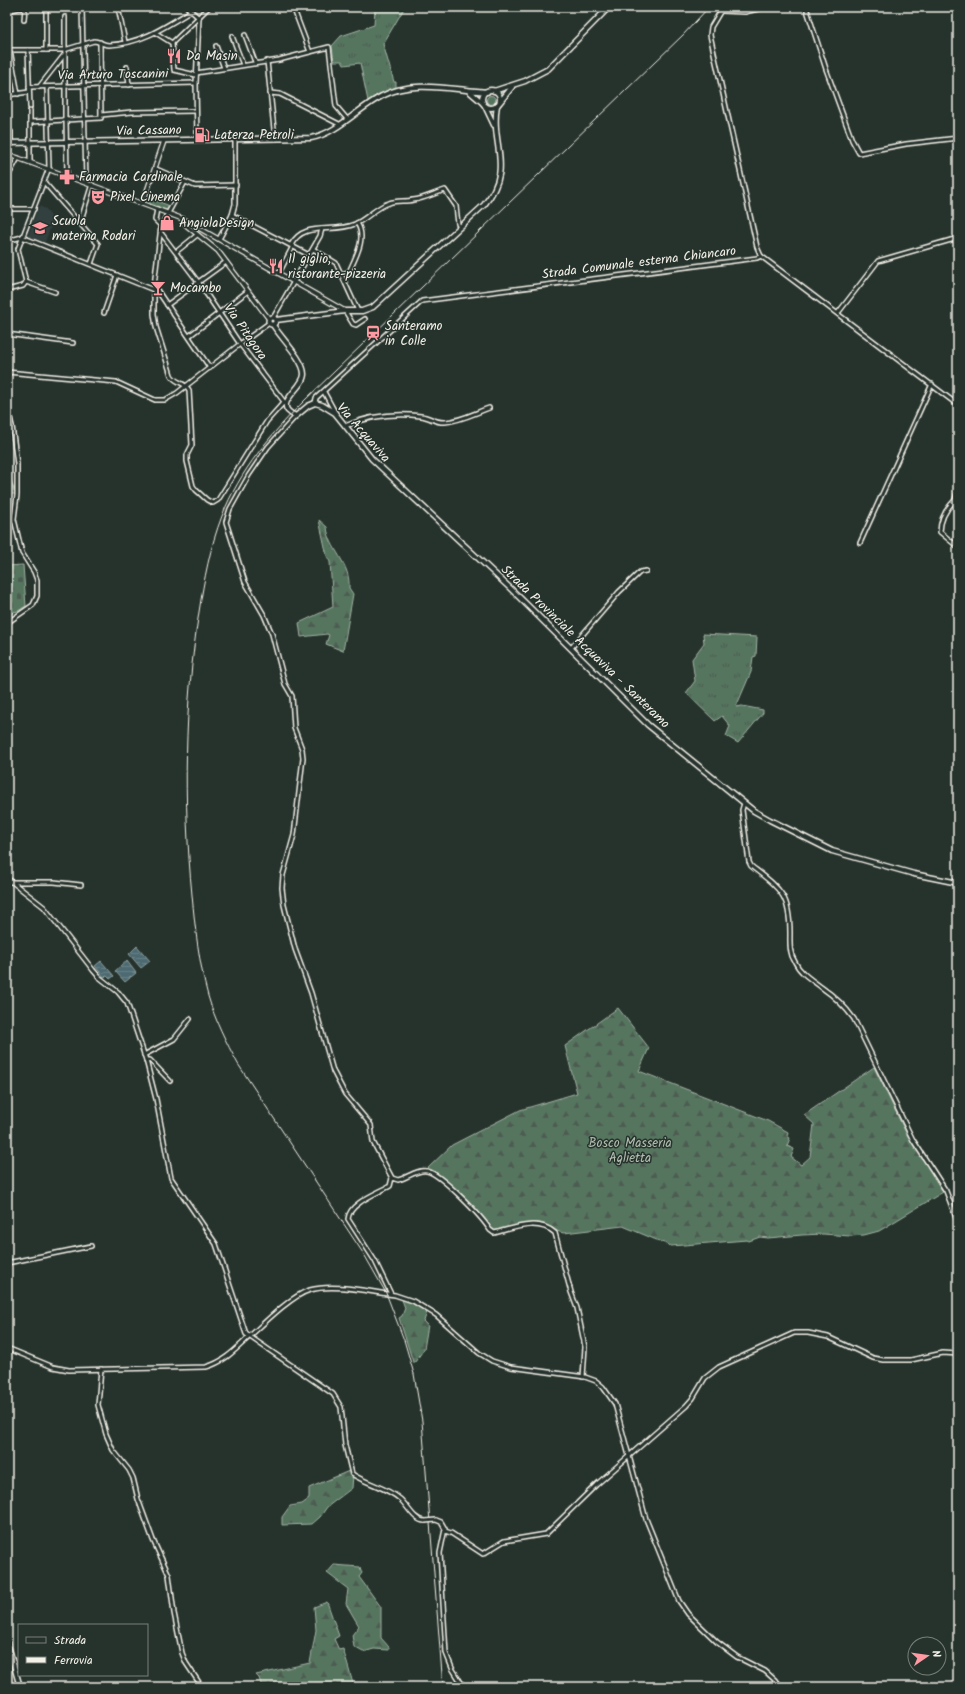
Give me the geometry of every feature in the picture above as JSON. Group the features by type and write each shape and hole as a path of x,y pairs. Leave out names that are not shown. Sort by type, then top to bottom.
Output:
{"main road":[{"path":"495,127 484,104 483,95 487,92 512,87 536,76 552,66 609,7"},
{"name":"Via Cassano","path":"9,143 235,140 315,137 328,132 375,99 398,90 416,87 487,92"},
{"path":"469,91 490,108 498,104 512,87"},
{"path":"315,403 308,406 296,416 288,410 284,402 301,383 304,373 300,362 272,321 345,311 358,311 373,307 484,205 492,194 498,180 501,166 495,127 498,95 494,91"},
{"name":"Via Acquaviva","path":"315,403 322,405 336,414 363,450 388,475"},
{"name":"Strada Provinciale Acquaviva - Santeramo","path":"388,475 505,583 648,725 744,803 770,820 832,851 914,874 958,883"},
{"path":"7,1642 20,1687"}],"street":[{"path":"7,11 24,7 24,20"},
{"path":"46,7 46,50"},
{"path":"82,7 86,182"},
{"path":"118,7 125,42"},
{"path":"187,7 199,18"},
{"path":"172,44 209,7"},
{"path":"293,7 310,52"},
{"path":"723,7 711,28 710,35 757,247 761,256 958,405"},
{"path":"721,11 745,12 766,7"},
{"path":"806,7 826,69 852,140 859,153 906,144 958,138"},
{"path":"8,50 64,50 94,41 107,45 125,42 156,33 191,11"},
{"path":"65,17 64,55 67,175"},
{"path":"197,140 196,74 199,18"},
{"path":"156,33 172,44"},
{"path":"245,35 255,62"},
{"path":"232,36 242,65"},
{"path":"7,38 8,50 18,94"},
{"path":"100,42 101,116"},
{"path":"172,44 174,70 196,74 255,62 279,60 329,47 336,106 347,119"},
{"path":"216,46 224,68"},
{"path":"28,50 30,107"},
{"path":"39,87 64,55"},
{"path":"266,61 274,139"},
{"path":"126,67 129,85"},
{"path":"7,76 15,77"},
{"name":"Via Arturo Toscanini","path":"29,87 196,83"},
{"path":"26,282 18,249 49,168 47,87"},
{"path":"7,95 29,92"},
{"path":"270,93 280,94 339,124"},
{"path":"30,111 30,162"},
{"path":"30,122 84,119 132,112 196,112"},
{"path":"9,143 11,132"},
{"path":"219,239 232,215 235,204 235,140"},
{"path":"143,203 156,169 164,141"},
{"path":"7,154 49,168 183,219 279,272 345,311 353,324 356,325 365,319"},
{"path":"7,178 18,158"},
{"path":"156,169 195,186 236,185"},
{"path":"44,182 98,244 91,264"},
{"path":"185,182 161,226 154,288 154,314 156,327 169,371 173,379 187,386 189,394 192,440 187,460 193,486 207,500 213,503 218,500 267,421 284,402"},
{"path":"80,223 92,184"},
{"path":"279,272 295,237 311,230 356,224 389,203 413,200 446,190 456,206 458,224 460,227"},
{"path":"7,209 34,209"},
{"path":"157,209 155,218 161,226"},
{"path":"232,215 310,255"},
{"path":"183,219 187,226 218,251 272,321"},
{"path":"341,274 349,272 360,244 362,230 356,224"},
{"path":"7,372 116,382 160,401 170,398 272,321 310,255 322,229"},
{"name":"Via Pitagora","path":"161,233 198,282 240,344 284,402"},
{"path":"176,252 197,235"},
{"path":"7,241 22,237 117,275 154,288 210,368"},
{"path":"838,313 878,261 958,238"},
{"path":"313,249 336,263 358,311"},
{"name":"Strada Comunale esterna Chiancaro","path":"315,403 316,398 422,301 750,259 761,256"},
{"path":"167,305 226,262"},
{"path":"104,313 117,275"},
{"path":"7,290 23,286 26,282"},
{"path":"26,282 55,292"},
{"path":"189,336 248,291"},
{"path":"7,334 73,343"},
{"path":"860,543 932,384"},
{"path":"324,392 336,414"},
{"path":"7,405 16,447 16,529 22,553 34,572 37,587 36,602 7,623"},
{"path":"345,426 365,419 386,415 420,416 435,421 450,421 489,408"},
{"path":"296,416 268,447 249,475 230,509 226,522 228,533 245,582 264,615 272,634 286,684 292,696 296,734 302,748 303,758 294,835 282,875 282,888 295,949 337,1080 348,1099 371,1125 373,1142 392,1178 392,1184 390,1186 366,1198 349,1214 348,1219 375,1261 391,1294"},
{"path":"958,489 955,500 946,510 942,519 940,532 958,547"},
{"path":"955,500 958,504"},
{"path":"571,648 619,592 640,572 646,571"},
{"path":"744,803 742,810 749,862 751,866 778,888 788,905 790,912 790,950 795,964 807,976 842,1004 854,1019 913,1140 946,1191 958,1223"},
{"path":"7,878 10,882 44,907 96,974 123,996 127,1003 146,1060 160,1115 171,1178 216,1244 222,1257 244,1330 249,1337 290,1363 333,1394 341,1407 345,1445 352,1474 389,1491 402,1500 420,1520 436,1520 441,1522 445,1531 440,1553 446,1650 450,1664 464,1687"},
{"path":"10,882 54,882 81,885"},
{"path":"144,1055 174,1039 190,1019"},
{"path":"146,1060 150,1060 170,1081"},
{"path":"392,1178 398,1180 424,1171 433,1174 467,1203 494,1233 538,1225 547,1227 555,1233 577,1308 585,1347 583,1377"},
{"path":"7,1263 91,1246"},
{"path":"7,1348 56,1368 75,1370 206,1367 214,1365 229,1356 293,1298 309,1290 330,1288 391,1294 405,1298 431,1312 479,1353 492,1361 511,1367 583,1377 596,1381 603,1386 611,1398 617,1413 646,1519 675,1593 683,1607 688,1614 717,1642 737,1657 765,1671 780,1687"},
{"path":"445,1531 451,1533 483,1554 504,1541 546,1534 584,1496 686,1406 693,1398 705,1378 713,1371 733,1359 791,1333 808,1333 828,1337 873,1358 883,1360 911,1360 943,1353 958,1354"},
{"path":"101,1369 98,1406 106,1434 113,1450 130,1470 134,1478 138,1499 153,1540 169,1575 174,1613 182,1653 186,1664 202,1687"}],"shaded area":[{"name":"Scuola materna Rodari","path":"39,206 46,209 53,220 45,242 28,236"}],"green space":[{"path":"375,7 405,7 383,44 394,82 396,82 396,87 368,101 360,63 344,65 342,61 334,61 332,46 341,36 374,25"},
{"path":"489,96 493,96 495,100 493,104 489,104 487,102 487,98"},
{"path":"149,198 170,206 169,211 148,203"},
{"path":"7,466 15,494 7,494"},
{"path":"319,520 327,527 332,542 347,571 349,588 353,594 343,651 326,644 329,635 327,634 301,637 299,623 333,607 330,562 327,556"},
{"path":"23,565 26,606 13,612 7,620 7,566"},
{"path":"703,634 757,637 756,656 753,657 751,672 736,707 742,706 763,710 763,713 738,743 726,736 730,726 722,716 715,721 686,693 695,681 692,659 704,643"},
{"name":"Bosco Masseria Aglietta","path":"618,1008 649,1048 639,1071 768,1121 788,1132 787,1136 790,1138 787,1146 794,1149 791,1157 801,1165 810,1157 814,1124 804,1115 874,1067 907,1135 935,1176 943,1192 879,1231 864,1235 850,1236 823,1234 768,1238 760,1237 749,1241 671,1246 623,1226 564,1233 542,1223 532,1223 493,1231 457,1191 427,1169 452,1145 520,1110 577,1093 565,1046"},
{"path":"401,1297 427,1312 424,1321 428,1325 424,1349 415,1362 413,1362 399,1318 402,1316 405,1308"},
{"path":"349,1471 353,1475 352,1488 327,1507 320,1517 312,1524 282,1525 282,1517 290,1506 302,1504 309,1499 309,1488"},
{"path":"334,1565 360,1567 362,1573 359,1577 381,1607 381,1638 389,1647 389,1650 374,1649 363,1652 354,1647 352,1635 359,1626 346,1604 348,1589 327,1573"},
{"path":"327,1602 339,1636 334,1639 339,1650 343,1649 354,1687 320,1687 317,1684 310,1683 308,1687 262,1687 259,1678 256,1675 310,1663 316,1630 314,1607"}],"water":[{"path":"137,946 150,961 141,968 129,954"},
{"path":"101,961 114,976 110,979 107,976 104,977 95,966"},
{"path":"127,961 136,973 131,977 130,976 130,978 125,982 115,971"}],"railway":[{"path":"443,1687 422,1421 414,1374 404,1340 386,1293 365,1256 238,1064 217,1022 208,996 202,971 193,907 189,860 186,789 186,753 190,682 199,612 208,564 222,516 229,499 247,468 269,439 306,399 683,35 709,7"}],"place":[{"name":"Da Masin","path":"174,56"},
{"name":"Laterza Petroli","path":"202,135"},
{"name":"Farmacia Cardinale","path":"67,177"},
{"name":"Pixel Cinema","path":"98,197"},
{"name":"AngiolaDesign","path":"167,223"},
{"name":"Scuola materna Rodari","path":"40,228"},
{"name":"Il giglio, ristorante-pizzeria","path":"276,266"},
{"name":"Mocambo","path":"158,288"},
{"name":"Santeramo in Colle","path":"373,333"}]}
